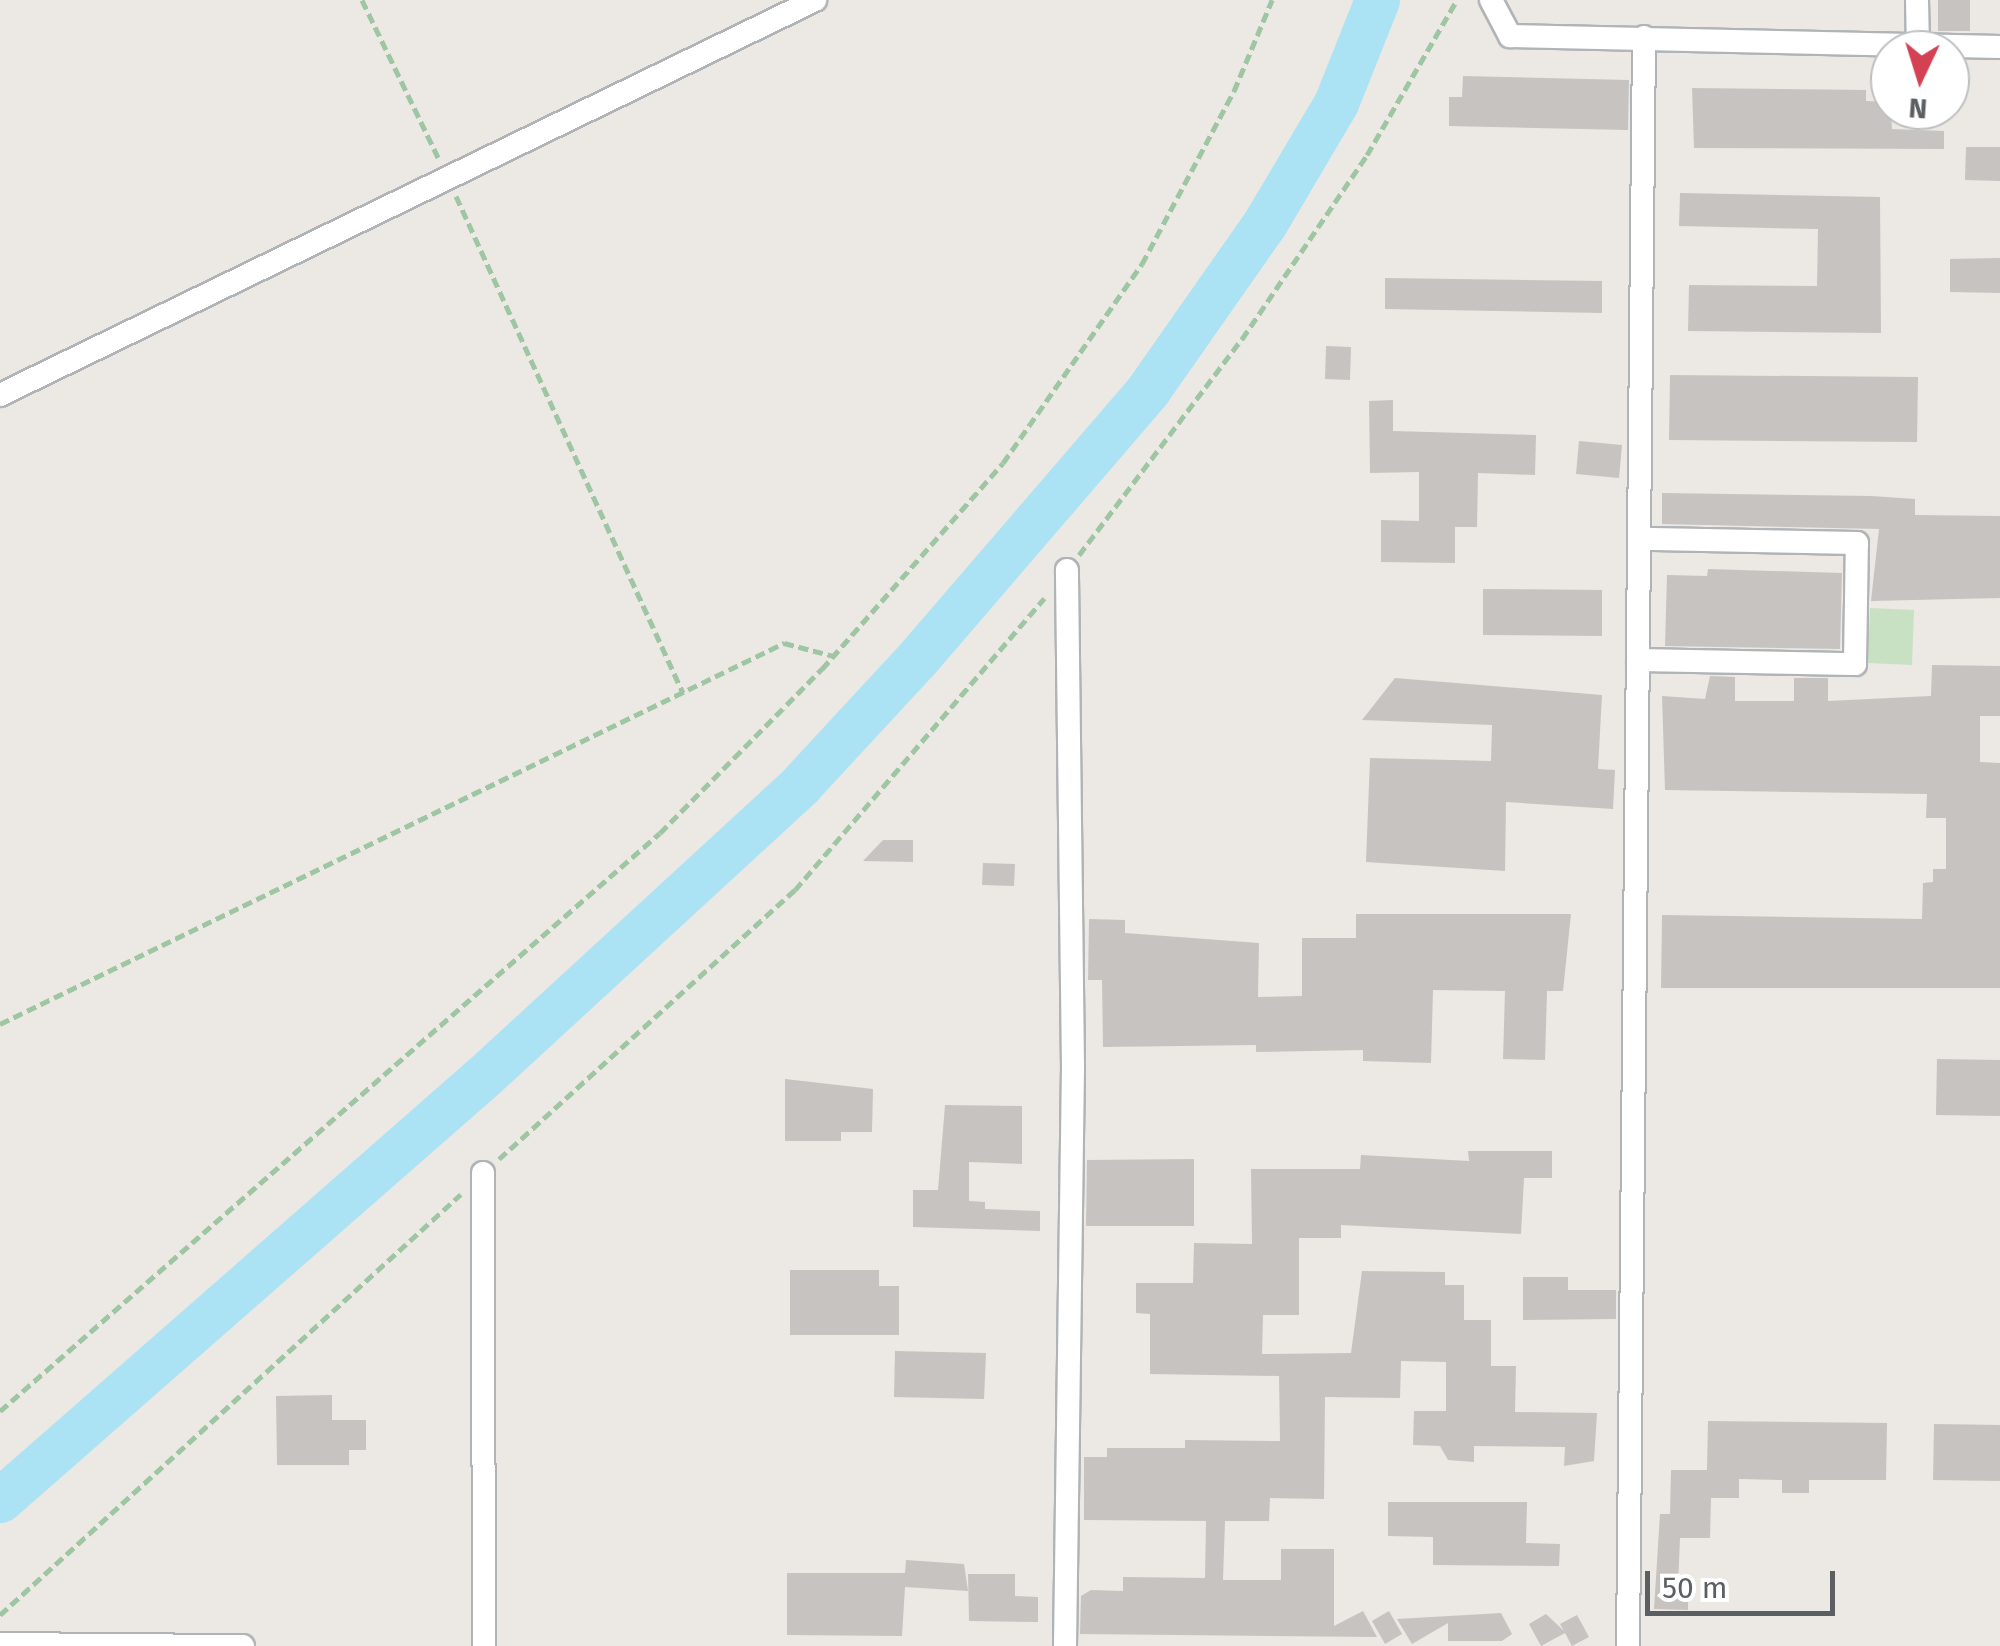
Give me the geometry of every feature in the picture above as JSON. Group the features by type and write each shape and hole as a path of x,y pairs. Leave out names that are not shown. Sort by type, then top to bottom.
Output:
{"street":[{"path":"0,396 814,0"},
{"path":"1490,0 1510,36 1870,45"},
{"path":"1917,0 1918,30"},
{"path":"1628,1646 1644,38"},
{"path":"1970,47 2000,47"},
{"path":"1638,660 1855,664 1857,543 1639,538"},
{"path":"1065,1646 1073,1067 1067,570"},
{"path":"483,1173 484,1646"},
{"path":"0,1644 243,1646"}],"path":[{"path":"362,0 449,180 683,694"},
{"path":"0,1412 660,833 834,656 1003,463 1142,264 1234,91 1272,0"},
{"path":"0,1615 795,890 1067,570 1242,339 1367,155 1457,0"},
{"path":"0,1024 784,643 834,656"}],"green space":[{"path":"1870,608 1914,610 1912,665 1868,663"}],"building":[{"path":"1938,0 1970,0 1970,30 1938,30"},
{"path":"1463,76 1629,80 1628,130 1449,126 1449,97 1462,97"},
{"path":"1692,88 1866,90 1870,130 1944,131 1944,149 1694,148"},
{"path":"1966,147 2000,147 2000,181 1965,180"},
{"path":"1680,193 1880,197 1881,333 1688,331 1689,285 1817,286 1818,229 1679,226"},
{"path":"2000,258 2000,293 1950,292 1950,259"},
{"path":"1385,278 1602,281 1602,313 1385,309"},
{"path":"1326,346 1351,347 1350,380 1325,379"},
{"path":"1670,375 1918,377 1917,442 1669,440"},
{"path":"1393,400 1393,431 1536,435 1535,475 1478,473 1477,527 1455,527 1455,563 1381,562 1381,520 1419,521 1419,472 1370,473 1369,401"},
{"path":"1579,441 1622,445 1619,478 1576,474"},
{"path":"1662,493 1871,496 1915,499 1915,515 2000,516 2000,598 1871,601 1879,529 1662,524"},
{"path":"1708,569 1842,573 1840,649 1665,646 1667,575 1707,576"},
{"path":"1483,589 1602,590 1602,636 1483,635"},
{"path":"1932,665 2000,666 2000,716 1980,716 1980,762 2000,763 2000,988 1661,988 1662,915 1922,919 1923,883 1933,882 1933,869 1946,869 1946,818 1926,818 1927,794 1665,790 1662,696 1705,699 1710,676 1735,677 1735,701 1794,701 1794,678 1828,678 1828,701 1931,696"},
{"path":"1395,678 1602,695 1598,769 1615,770 1613,809 1506,802 1505,871 1366,862 1370,758 1491,761 1492,725 1362,720"},
{"path":"883,840 913,840 913,862 863,861"},
{"path":"983,863 1015,864 1014,886 982,885"},
{"path":"1356,914 1571,914 1563,991 1547,991 1545,1060 1503,1059 1505,991 1433,990 1431,1063 1363,1061 1363,1050 1256,1052 1256,1045 1103,1047 1102,980 1088,980 1089,919 1125,920 1125,933 1259,943 1258,997 1302,996 1302,938 1356,938"},
{"path":"1937,1059 2000,1060 2000,1116 1936,1115"},
{"path":"785,1079 873,1089 872,1132 841,1132 841,1141 785,1141"},
{"path":"945,1105 1022,1106 1022,1164 969,1162 969,1201 985,1202 985,1209 1040,1211 1040,1231 913,1227 913,1190 938,1190"},
{"path":"1468,1151 1552,1151 1552,1178 1524,1178 1521,1234 1341,1225 1341,1238 1299,1238 1299,1315 1263,1315 1262,1354 1351,1353 1362,1271 1445,1272 1445,1285 1464,1285 1464,1320 1491,1320 1491,1366 1516,1366 1515,1412 1597,1413 1594,1461 1564,1466 1565,1447 1474,1446 1474,1462 1448,1460 1440,1446 1413,1445 1414,1411 1446,1411 1446,1362 1401,1361 1400,1398 1325,1397 1324,1499 1270,1498 1269,1521 1225,1521 1223,1580 1281,1580 1281,1549 1334,1549 1334,1626 1363,1611 1377,1637 1080,1634 1081,1596 1091,1590 1123,1591 1123,1577 1205,1578 1206,1521 1084,1520 1084,1457 1107,1457 1107,1448 1185,1448 1185,1440 1280,1441 1279,1376 1150,1374 1150,1314 1136,1313 1136,1283 1193,1283 1194,1243 1252,1244 1251,1169 1360,1169 1361,1155 1469,1161"},
{"path":"1194,1159 1194,1226 1086,1226 1087,1160"},
{"path":"790,1270 879,1270 879,1286 899,1286 899,1335 790,1335"},
{"path":"1523,1277 1568,1277 1568,1290 1616,1290 1616,1319 1523,1320"},
{"path":"895,1351 986,1353 984,1399 894,1397"},
{"path":"332,1395 332,1420 366,1420 366,1450 349,1450 349,1465 277,1465 276,1396"},
{"path":"1708,1421 1887,1423 1886,1480 1809,1480 1809,1493 1782,1493 1782,1480 1739,1479 1739,1498 1711,1498 1710,1538 1680,1538 1678,1586 1688,1587 1688,1610 1654,1609 1660,1514 1670,1514 1671,1470 1707,1470"},
{"path":"1934,1424 2000,1425 2000,1481 1933,1480"},
{"path":"1388,1502 1527,1502 1526,1543 1560,1544 1559,1566 1433,1565 1433,1537 1388,1536"},
{"path":"906,1560 964,1564 968,1591 905,1587 902,1636 787,1635 787,1573 905,1573"},
{"path":"968,1574 1015,1574 1015,1596 1038,1597 1038,1622 969,1621"},
{"path":"1389,1611 1402,1634 1385,1644 1372,1621"},
{"path":"1501,1613 1512,1634 1502,1641 1448,1641 1448,1623 1412,1644 1397,1619"},
{"path":"1546,1614 1564,1631 1560,1624 1577,1615 1589,1637 1572,1646 1565,1633 1541,1646 1529,1624"}],"waterway":[{"path":"0,1500 484,1076 801,784 916,660 1148,390 1265,223 1336,103 1377,0"}]}
